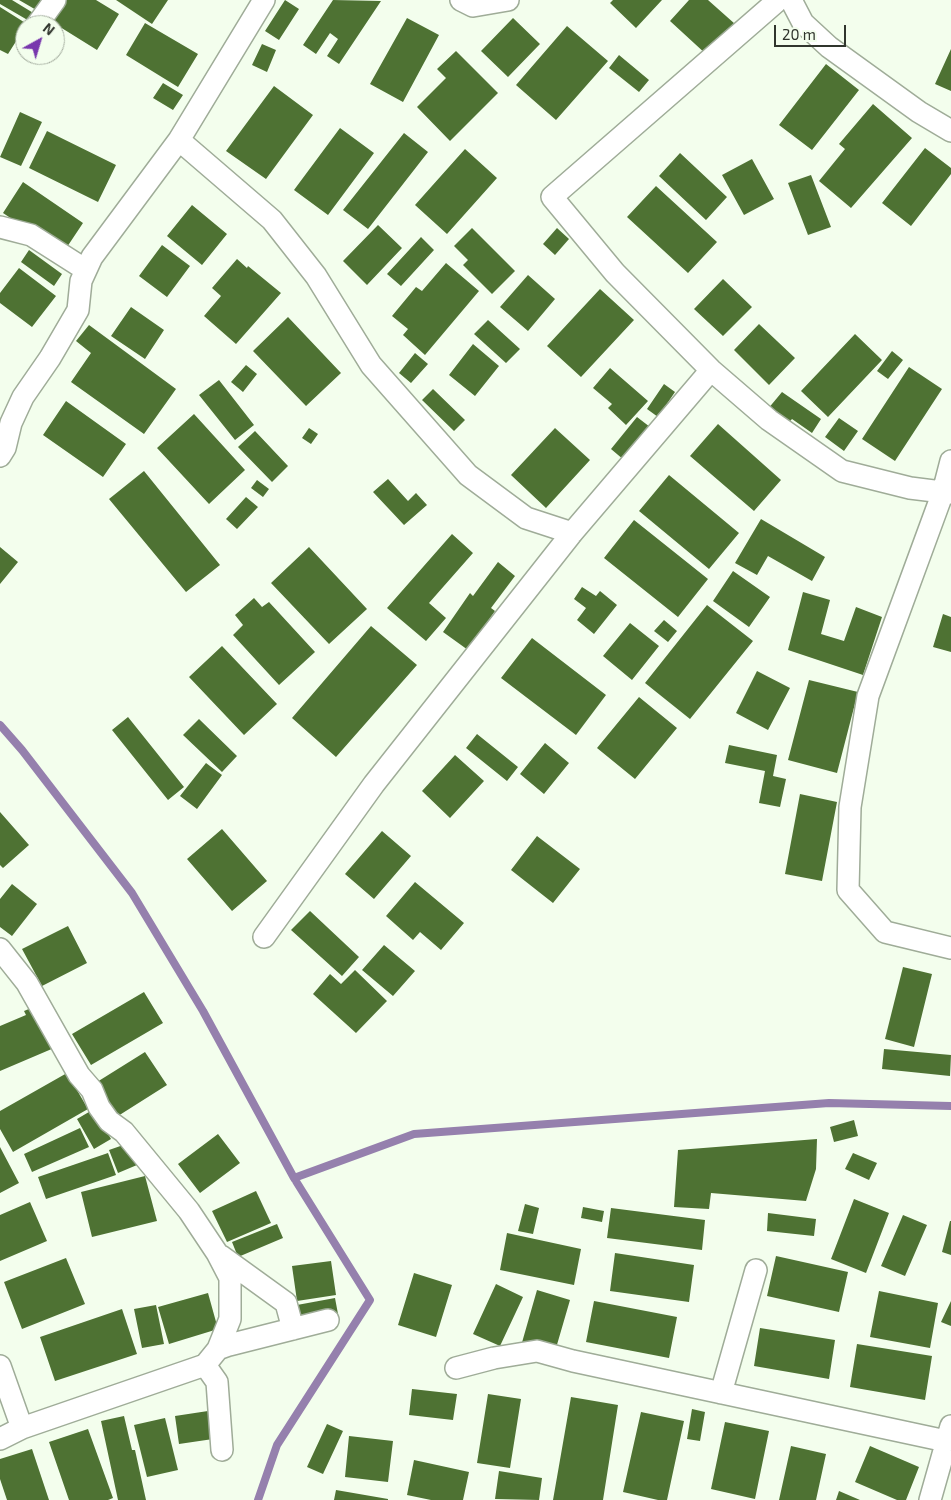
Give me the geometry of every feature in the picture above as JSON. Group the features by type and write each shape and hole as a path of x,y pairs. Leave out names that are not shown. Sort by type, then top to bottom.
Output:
{"street":[{"path":"44,15 55,0"},
{"path":"0,456 5,448 10,423 23,397 50,358 78,310 81,280 97,250 179,140 264,0"},
{"path":"461,0 473,6 508,0"},
{"path":"947,492 910,488 842,471 768,420 711,370 615,273 552,197 782,1 802,23 829,47 919,112 951,131"},
{"path":"179,140 272,220 316,276 371,365 468,475 526,518 572,533"},
{"path":"0,227 31,236 86,270"},
{"path":"264,937 374,784 572,533 711,370"},
{"path":"951,460 947,492 868,696 850,807 848,890 885,932 951,948"},
{"path":"0,950 27,983 56,1031 79,1075 92,1090 109,1121 124,1132 189,1211 217,1253 230,1278 230,1319 212,1357 222,1450"},
{"path":"217,1253 286,1303 293,1329"},
{"path":"721,1393 756,1270"},
{"path":"0,1439 22,1428 212,1357 293,1329 328,1320"},
{"path":"456,1368 494,1358 537,1351 573,1361 721,1393 948,1433 930,1500"},
{"path":"0,1366 22,1428"}],"building":[{"path":"0,0 12,0 35,14 19,15 0,4"},
{"path":"19,0 45,0 38,11"},
{"path":"66,0 96,0 119,14 97,50 65,30 65,15 56,15"},
{"path":"116,0 168,0 152,24"},
{"path":"285,0 299,9 279,40 265,31"},
{"path":"333,0 381,1 339,64 327,56 338,39 330,33 316,54 303,45"},
{"path":"613,0 662,0 636,28 610,3"},
{"path":"689,0 708,0 735,24 707,55 670,21"},
{"path":"0,7 15,16 15,43 8,54 0,50"},
{"path":"407,18 439,35 403,102 370,84"},
{"path":"513,18 540,44 508,77 481,51"},
{"path":"145,23 198,54 178,87 126,55"},
{"path":"567,26 608,61 556,120 516,85"},
{"path":"262,44 276,50 267,72 252,65"},
{"path":"951,49 951,91 935,84"},
{"path":"456,51 498,93 450,141 417,107 446,78 437,69"},
{"path":"619,55 649,80 639,92 609,68"},
{"path":"826,64 859,90 812,150 779,125"},
{"path":"163,83 183,95 173,110 153,98"},
{"path":"274,86 313,115 266,179 226,151"},
{"path":"873,104 912,138 851,208 819,181 845,149 839,144"},
{"path":"20,112 42,122 21,166 0,157"},
{"path":"340,128 374,153 328,215 294,190"},
{"path":"47,131 116,165 98,202 29,168"},
{"path":"404,133 428,152 368,229 343,210"},
{"path":"925,148 951,168 951,174 911,226 882,203"},
{"path":"465,149 497,178 447,234 415,205"},
{"path":"680,153 727,197 706,220 659,176"},
{"path":"752,159 774,199 744,215 722,175"},
{"path":"811,175 831,227 808,235 788,183"},
{"path":"23,182 83,223 63,253 3,213"},
{"path":"656,186 717,242 688,273 627,217"},
{"path":"192,205 227,234 202,265 167,236"},
{"path":"378,225 402,248 367,285 343,261"},
{"path":"472,228 515,271 492,294 463,265 468,260 454,246"},
{"path":"557,228 569,239 555,255 543,244"},
{"path":"421,237 434,250 401,286 387,274"},
{"path":"162,245 190,266 167,297 139,276"},
{"path":"29,250 62,274 54,286 21,262"},
{"path":"237,259 281,293 236,344 204,316 221,296 212,288"},
{"path":"446,263 479,291 425,355 403,335 408,329 392,316 416,287 422,291"},
{"path":"19,268 56,296 32,327 0,303 0,293"},
{"path":"528,275 555,299 528,331 500,307"},
{"path":"723,279 752,307 723,336 694,309"},
{"path":"600,289 634,320 581,377 547,346"},
{"path":"131,307 164,330 145,359 111,336"},
{"path":"288,317 341,373 306,406 253,351"},
{"path":"488,320 520,349 506,363 474,334"},
{"path":"759,324 795,358 769,385 734,350"},
{"path":"89,325 176,389 144,434 71,382 91,353 76,341"},
{"path":"855,334 882,360 828,417 801,391"},
{"path":"473,344 499,366 475,396 449,375"},
{"path":"892,351 903,360 888,379 877,371"},
{"path":"415,353 428,364 411,383 399,373"},
{"path":"246,365 257,374 243,392 231,382"},
{"path":"909,367 942,389 895,461 862,439"},
{"path":"610,368 648,401 626,425 608,408 612,404 593,388"},
{"path":"219,380 254,425 235,440 199,395"},
{"path":"664,384 675,392 658,417 647,409"},
{"path":"433,389 465,420 454,431 422,400"},
{"path":"782,392 821,419 812,433 792,419 785,427 767,410"},
{"path":"66,401 126,444 103,477 43,435"},
{"path":"194,414 245,470 209,504 157,448"},
{"path":"637,417 650,427 624,460 611,449"},
{"path":"839,418 858,431 844,451 825,437"},
{"path":"718,424 781,480 754,511 690,456"},
{"path":"309,428 318,434 311,444 302,438"},
{"path":"555,428 590,460 546,508 511,475"},
{"path":"255,431 288,466 272,482 238,447"},
{"path":"144,471 220,565 186,592 109,499"},
{"path":"669,475 739,533 709,569 639,511"},
{"path":"388,479 408,501 416,493 427,505 404,525 373,492"},
{"path":"257,480 269,489 263,497 251,488"},
{"path":"246,497 258,507 237,529 226,519"},
{"path":"761,519 825,557 812,581 768,556 757,575 735,563"},
{"path":"634,520 708,579 678,617 604,558"},
{"path":"452,534 473,553 429,603 446,618 426,641 387,608"},
{"path":"0,547 18,562 0,584"},
{"path":"309,547 367,609 329,644 271,583"},
{"path":"498,562 515,576 491,608 495,611 468,650 443,632 470,593 473,596"},
{"path":"733,571 770,597 749,627 713,601"},
{"path":"582,587 596,596 600,591 617,605 594,634 577,620 586,608 574,599"},
{"path":"803,592 830,600 821,634 844,641 856,607 882,617 863,675 788,650"},
{"path":"254,598 262,607 269,602 315,652 279,685 233,635 243,625 235,615"},
{"path":"707,605 753,641 690,719 645,683"},
{"path":"943,614 951,617 951,652 933,647"},
{"path":"664,620 677,631 668,642 654,631"},
{"path":"630,623 659,646 632,680 603,656"},
{"path":"371,626 417,665 336,757 292,718"},
{"path":"532,638 606,695 576,735 501,678"},
{"path":"222,646 277,704 244,735 189,677"},
{"path":"757,671 790,688 768,730 736,713"},
{"path":"809,680 858,692 837,773 788,760"},
{"path":"639,697 677,728 635,779 597,748"},
{"path":"128,717 184,787 168,800 112,730"},
{"path":"199,719 237,756 222,772 183,735"},
{"path":"477,734 518,767 507,781 466,748"},
{"path":"545,743 569,763 544,794 520,774"},
{"path":"729,745 777,755 773,776 786,779 780,807 759,803 765,771 725,763"},
{"path":"455,755 484,781 450,818 422,791"},
{"path":"206,763 222,775 197,809 180,796"},
{"path":"800,794 837,802 822,881 785,874"},
{"path":"0,812 29,845 3,868 0,865"},
{"path":"222,829 267,881 232,911 187,859"},
{"path":"382,831 411,856 374,899 345,874"},
{"path":"537,836 580,869 553,903 511,870"},
{"path":"415,882 464,923 441,950 420,932 413,940 386,916"},
{"path":"12,884 37,904 12,936 0,927 0,899"},
{"path":"310,911 359,957 342,976 291,930"},
{"path":"68,926 87,963 42,986 22,949"},
{"path":"384,945 415,971 393,996 362,970"},
{"path":"903,967 932,974 914,1047 885,1039"},
{"path":"355,970 387,1001 356,1033 313,994 330,974 341,984"},
{"path":"144,992 163,1023 91,1065 72,1034"},
{"path":"36,1006 54,1048 0,1071 0,1026 26,1015 24,1011"},
{"path":"884,1049 951,1055 950,1076 882,1069"},
{"path":"145,1052 167,1085 118,1116 97,1082"},
{"path":"67,1073 88,1109 13,1152 0,1129 0,1111"},
{"path":"94,1109 111,1139 94,1149 77,1119"},
{"path":"854,1120 858,1136 834,1142 830,1127"},
{"path":"80,1128 89,1147 32,1172 24,1154"},
{"path":"218,1134 240,1163 200,1193 178,1164"},
{"path":"817,1139 816,1169 806,1201 711,1193 709,1209 674,1207 678,1150"},
{"path":"129,1143 137,1165 118,1173 109,1150"},
{"path":"0,1147 19,1183 0,1193"},
{"path":"108,1153 116,1175 46,1199 38,1177"},
{"path":"853,1153 877,1163 869,1180 845,1169"},
{"path":"145,1176 157,1221 92,1237 81,1192"},
{"path":"256,1191 271,1223 227,1242 212,1211"},
{"path":"854,1199 889,1213 866,1273 831,1259"},
{"path":"30,1202 47,1241 0,1261 0,1215"},
{"path":"525,1204 539,1208 533,1234 518,1231"},
{"path":"583,1207 604,1211 602,1222 581,1218"},
{"path":"611,1208 705,1220 702,1250 607,1238"},
{"path":"768,1213 816,1219 814,1236 767,1231"},
{"path":"903,1215 927,1225 905,1276 881,1266"},
{"path":"951,1221 951,1255 942,1252"},
{"path":"277,1224 283,1238 238,1257 232,1242"},
{"path":"507,1233 581,1249 574,1285 500,1270"},
{"path":"615,1253 694,1265 689,1302 610,1291"},
{"path":"776,1256 848,1272 839,1312 767,1296"},
{"path":"66,1258 85,1304 22,1329 4,1282"},
{"path":"331,1261 336,1295 297,1301 292,1266"},
{"path":"414,1273 452,1285 436,1337 398,1325"},
{"path":"496,1284 523,1297 500,1346 473,1334"},
{"path":"537,1290 570,1300 554,1355 521,1346"},
{"path":"879,1291 938,1303 930,1348 870,1337"},
{"path":"208,1293 218,1329 169,1344 158,1307"},
{"path":"335,1298 338,1314 301,1322 297,1305"},
{"path":"594,1301 677,1317 669,1358 586,1342"},
{"path":"951,1301 951,1326 941,1322"},
{"path":"156,1305 164,1344 142,1348 134,1309"},
{"path":"122,1309 137,1354 55,1381 40,1337"},
{"path":"760,1328 835,1340 829,1379 754,1366"},
{"path":"857,1344 932,1356 925,1400 850,1387"},
{"path":"412,1389 457,1394 453,1420 409,1415"},
{"path":"488,1394 521,1399 510,1468 477,1463"},
{"path":"571,1397 618,1405 603,1500 553,1500"},
{"path":"692,1409 705,1412 700,1441 687,1439"},
{"path":"208,1411 213,1439 179,1444 175,1416"},
{"path":"641,1412 684,1421 667,1500 658,1500 623,1492"},
{"path":"124,1416 132,1450 135,1450 146,1500 118,1500 101,1421"},
{"path":"165,1418 178,1470 147,1477 134,1425"},
{"path":"725,1422 769,1431 755,1499 711,1489"},
{"path":"327,1424 343,1431 323,1474 307,1467"},
{"path":"88,1429 113,1498 108,1500 69,1500 49,1442"},
{"path":"349,1436 393,1441 388,1482 345,1477"},
{"path":"791,1446 826,1454 816,1500 779,1500"},
{"path":"870,1446 919,1467 906,1500 897,1500 855,1482"},
{"path":"32,1449 49,1500 7,1500 0,1479 0,1459"},
{"path":"414,1460 469,1472 463,1500 431,1500 407,1495"},
{"path":"499,1471 542,1478 539,1500 495,1499"},
{"path":"336,1490 388,1499 388,1500 334,1500"},
{"path":"839,1491 860,1500 836,1500"}],"waterway":[{"path":"0,725 22,750 132,893 203,1011 294,1178 370,1300 277,1445 258,1500"},
{"path":"294,1178 414,1134 829,1103 951,1106"}]}
